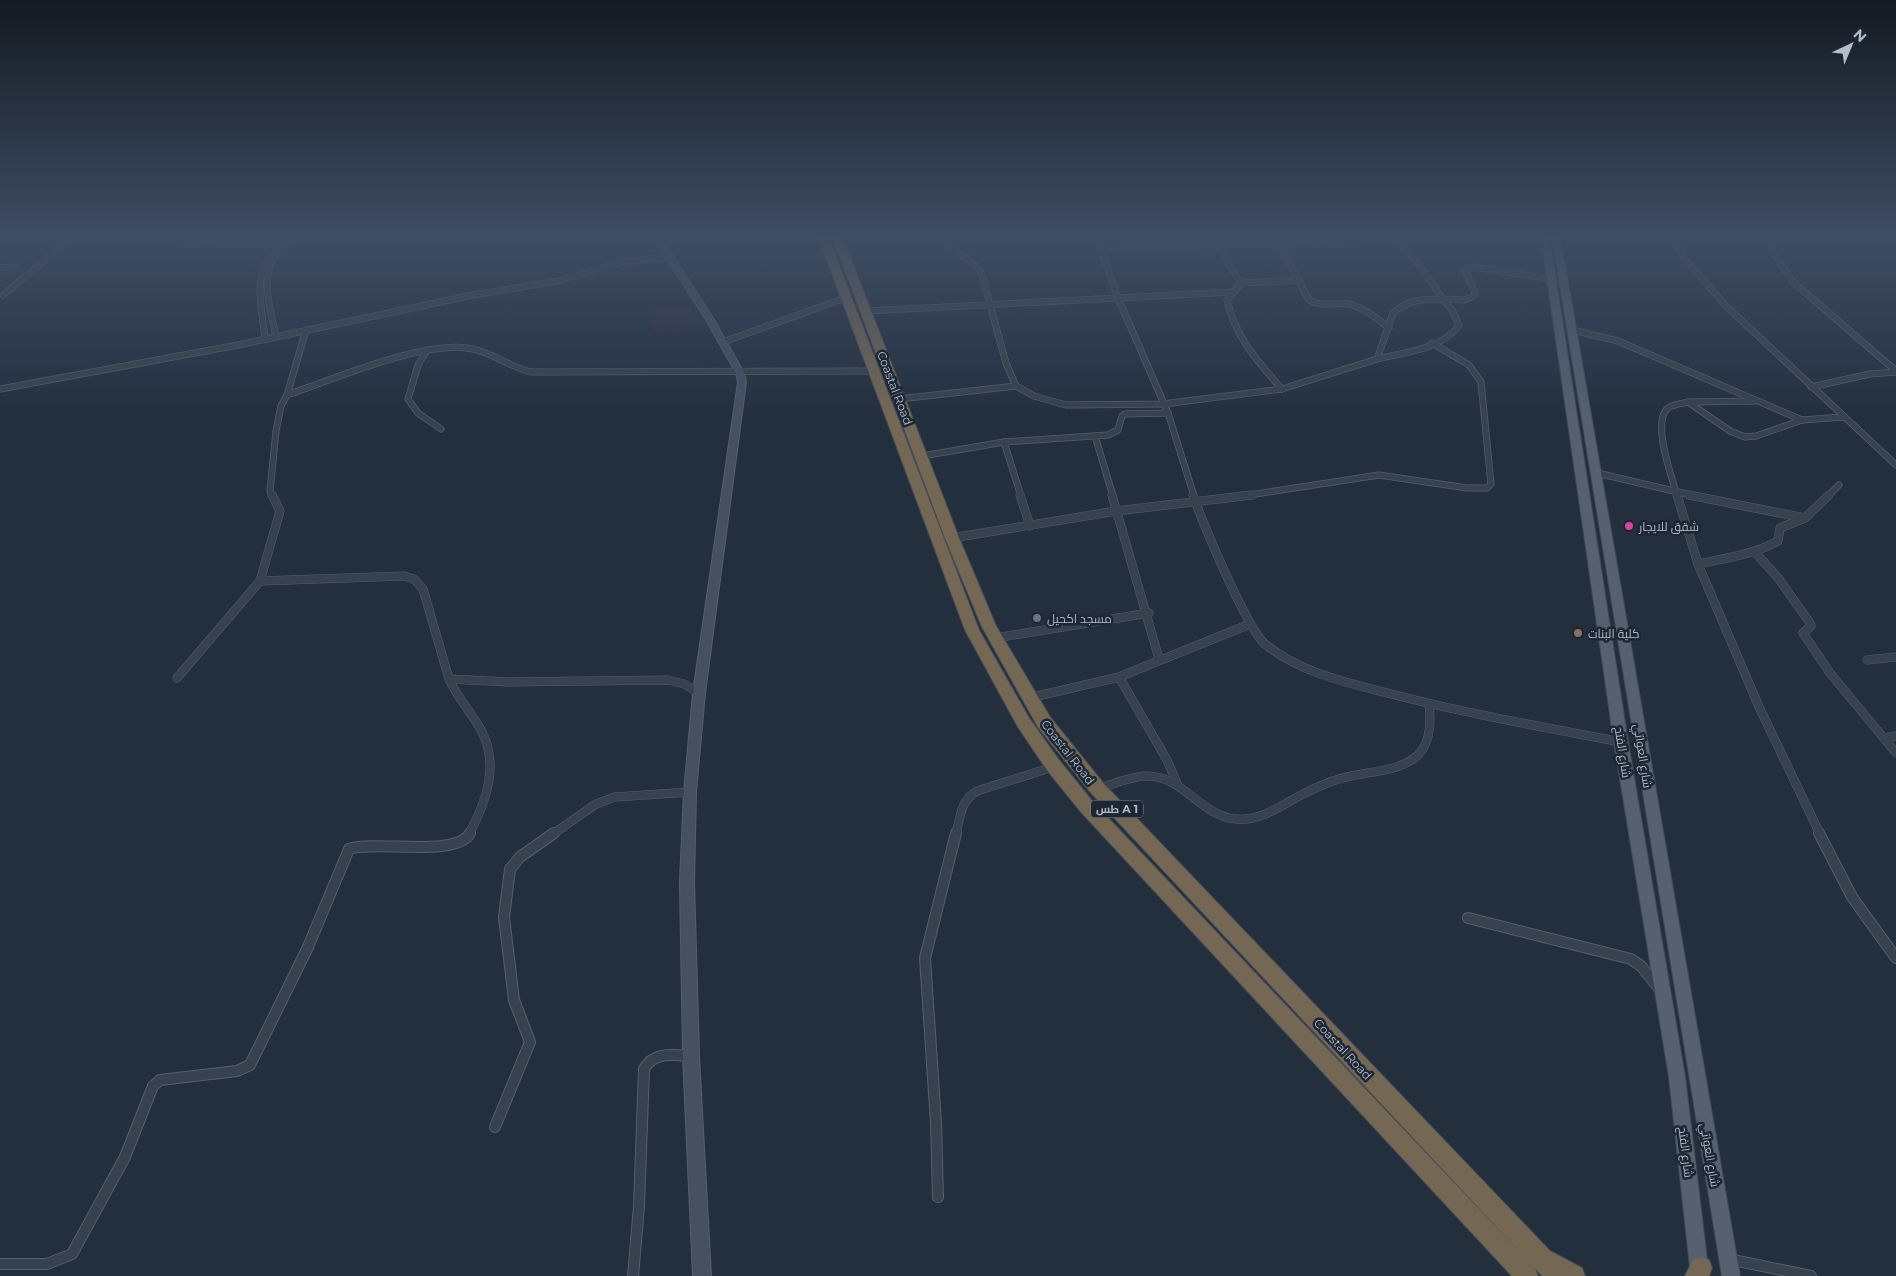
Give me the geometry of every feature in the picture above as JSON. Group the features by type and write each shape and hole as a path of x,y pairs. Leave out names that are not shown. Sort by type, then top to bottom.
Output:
{"highway":[{"name":"Coastal Road","path":"860,296 952,538 995,638 1029,698 1072,758 1098,790 1558,1276"},
{"name":"Coastal Road","path":"845,298 972,630 999,685 1023,724 1053,767 1087,806 1527,1276"},
{"path":"1537,1254 1574,1276"}],"main road":[{"name":"شارع الفتح","path":"1560,296 1621,742 1642,857 1677,1077 1699,1273"},
{"name":"شارع العواتي","path":"1562,296 1572,330 1597,473 1660,860 1731,1276"},
{"path":"1596,570 1613,574"},
{"path":"1642,857 1660,860"}],"street":[{"path":"261,296 265,339"},
{"path":"270,296 276,337"},
{"path":"0,389 276,337 418,306 477,296"},
{"path":"695,296 740,373 741,391 699,693 690,792 687,881 691,1056 702,1276"},
{"path":"987,296 1006,363 1016,386"},
{"path":"866,311 1165,296"},
{"path":"1231,296 1227,300 1229,314 1236,333 1282,389"},
{"path":"1306,296 1313,303 1348,304 1360,308 1389,328"},
{"path":"899,399 1016,386 1034,396 1066,405 1163,404 1282,389 1448,337 1458,329 1457,317 1441,296"},
{"path":"1378,359 1393,312 1403,303 1415,300 1464,300 1474,296"},
{"path":"1717,296 1811,387 1896,465"},
{"path":"1809,296 1896,371"},
{"path":"723,342 845,298"},
{"path":"1118,298 1168,413 1196,503 1250,624 1264,643 1294,664 1348,683 1430,704 1621,742"},
{"path":"177,678 260,581 280,511 270,491 276,431 281,406 287,395 306,330"},
{"path":"1572,330 1618,341 1802,420"},
{"path":"952,538 1116,512 1196,503 1380,475 1467,488 1487,488 1491,484 1481,382 1470,365 1432,343"},
{"path":"287,395 427,350 449,347 466,348 492,354 518,370 531,372 618,370 740,373 874,372"},
{"path":"427,350 418,365 408,399 418,413 442,430"},
{"path":"1811,387 1870,374 1896,371"},
{"path":"1757,401 1688,402 1671,406 1665,411 1662,422 1664,451 1678,492 1698,564 1760,709 1809,814 1852,897 1896,958"},
{"path":"1688,402 1730,431 1746,437 1756,436 1802,420 1844,417"},
{"path":"922,456 1004,442 1095,436 1113,433 1118,430 1122,416 1125,414 1168,413"},
{"path":"1095,436 1116,512 1136,565 1160,659"},
{"path":"1004,442 1030,526"},
{"path":"1597,473 1678,492 1806,518"},
{"path":"1698,564 1754,551 1778,541 1778,531 1784,525 1806,518 1838,485"},
{"path":"1754,551 1779,579 1810,623 1811,626 1802,633 1830,673 1896,753"},
{"path":"0,1264 53,1264 62,1261 72,1254 124,1157 153,1086 160,1080 237,1071 250,1065 308,947 349,849 361,845 447,845 464,841 468,837 491,779 491,766 480,728 455,696 448,679 423,589 414,579 404,576 260,581"},
{"path":"995,638 1149,613"},
{"path":"1029,698 1119,677 1250,624"},
{"path":"1867,660 1896,657"},
{"path":"1119,677 1167,760 1177,784"},
{"path":"448,679 508,682 668,680 684,684 699,693"},
{"path":"1098,790 1152,775 1167,778 1177,784 1199,806 1215,815 1252,819 1342,779 1409,762 1419,754 1426,742 1431,722 1430,704"},
{"path":"1884,738 1896,736"},
{"path":"938,1197 936,1123 925,958 963,804 968,796 978,791 1053,767"},
{"path":"495,1126 530,1042 514,1000 506,926 510,869 520,857 596,804 615,797 690,792"},
{"path":"1468,918 1631,959 1646,970 1654,986 1663,993"},
{"path":"633,1276 639,1206 644,1069 647,1061 653,1057 691,1056"},
{"path":"1728,1259 1811,1276"}],"shaded area":[{"path":"691,308 701,325 678,327 677,329 653,334 654,310"}],"place":[{"name":"شقق للايجار","path":"1629,526"},
{"name":"مسجد اكحيل","path":"1037,618"},
{"name":"كلية البنات","path":"1578,633"}]}
